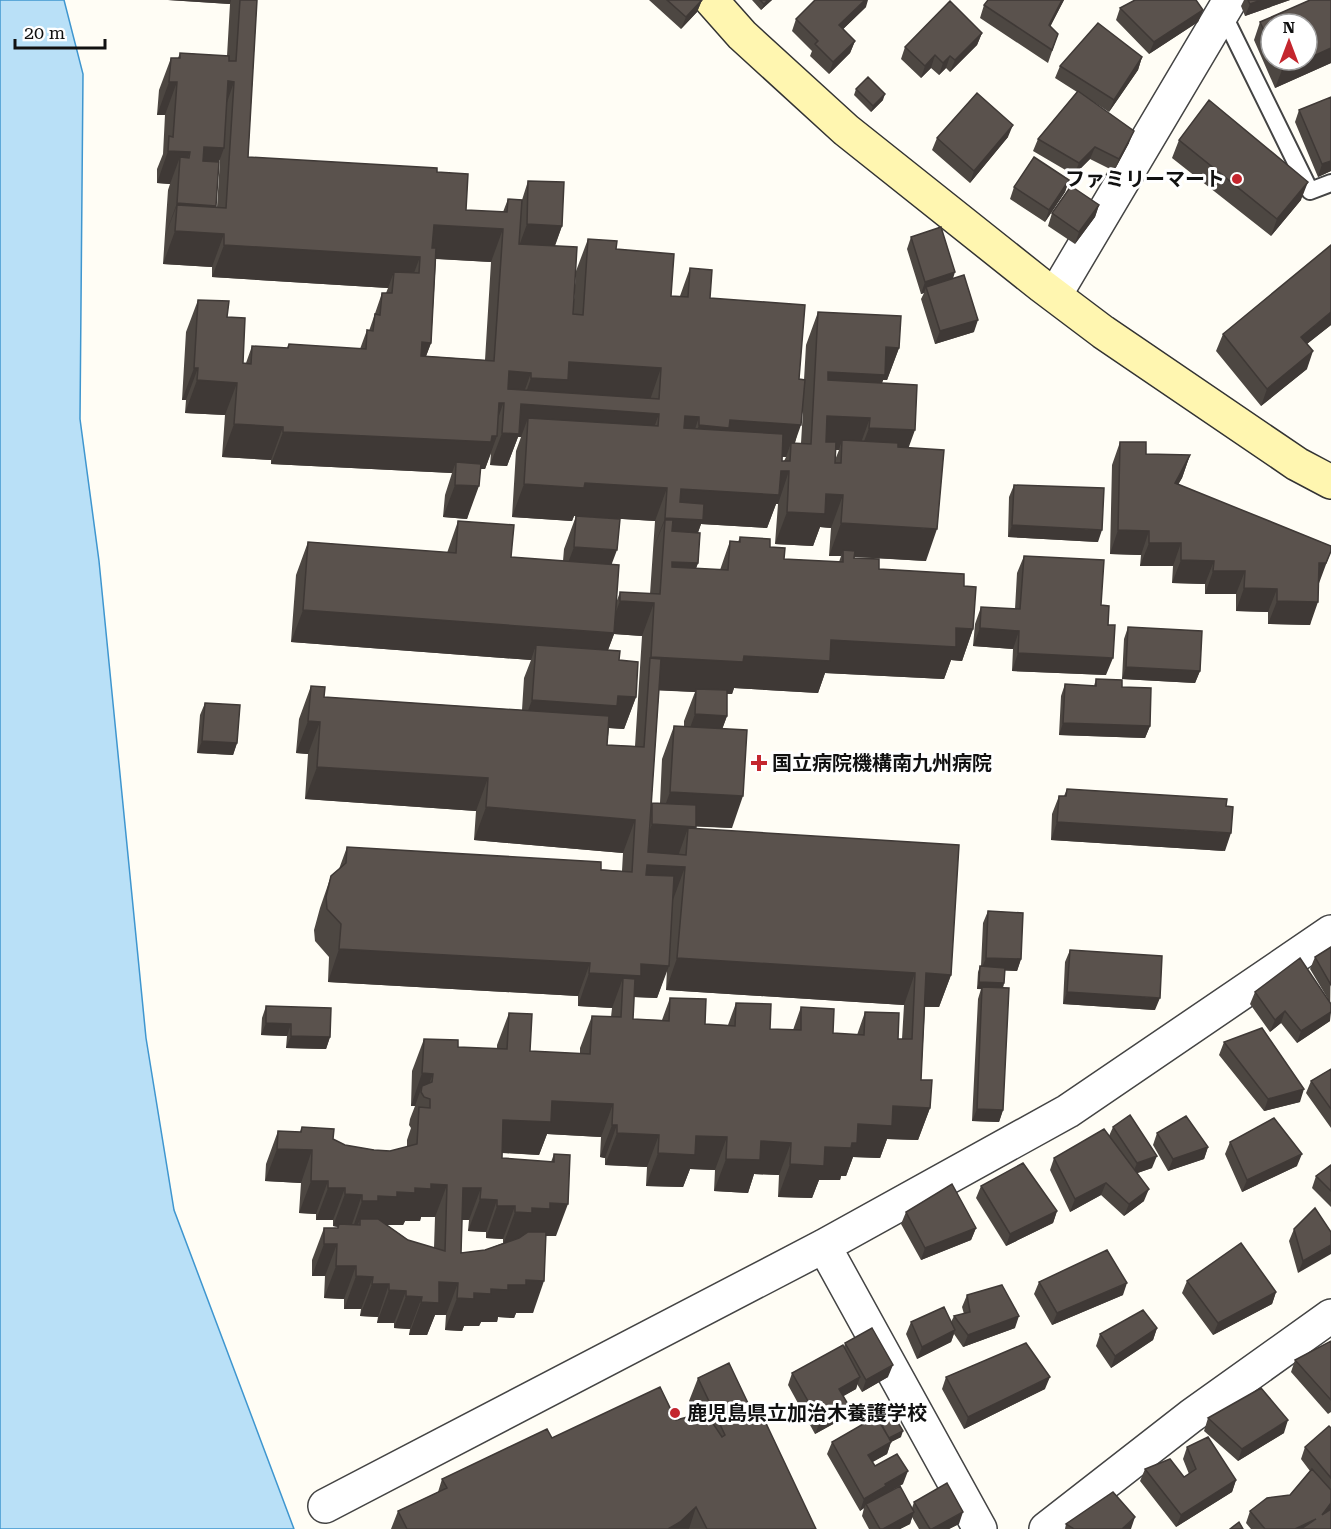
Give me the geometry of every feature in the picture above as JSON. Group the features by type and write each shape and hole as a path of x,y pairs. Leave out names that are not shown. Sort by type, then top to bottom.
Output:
{"street":[{"path":"711,0 742,35 846,130 1055,295 1103,332 1297,464 1331,482"},
{"path":"1055,295 1226,6"},
{"path":"325,1506 824,1246 1068,1111 1331,932"},
{"path":"824,1246 980,1529"},
{"path":"1046,1529 1191,1416 1331,1316"}],"lane":[{"path":"1226,6 1310,191 1331,183"}],"water":[{"path":"0,0 64,0 83,74 80,419 99,561 146,1038 174,1210 294,1529 0,1529"}],"building":[{"path":"240,0 257,0 248,157 437,168 437,172 468,174 466,210 507,212 508,199 522,200 519,244 577,247 573,314 583,315 588,239 617,241 616,249 674,254 671,296 688,297 690,268 712,270 710,298 805,305 799,379 805,380 801,425 730,420 729,428 699,425 699,417 685,416 684,428 783,434 782,461 790,461 791,443 811,444 818,312 901,316 899,348 886,347 885,375 828,372 828,380 917,385 915,430 869,428 870,418 827,416 826,442 836,442 835,463 841,463 842,440 898,443 898,447 944,450 937,529 841,523 843,495 826,494 825,514 787,512 789,471 781,471 779,495 681,489 680,502 704,504 703,520 665,518 667,488 585,483 584,488 524,484 528,418 658,426 659,414 521,404 519,434 502,433 504,403 499,403 497,436 492,436 491,442 283,432 283,427 234,424 237,383 197,380 198,368 194,368 198,300 229,301 227,317 245,318 243,363 251,364 252,346 288,348 289,344 366,349 367,330 373,331 375,314 380,315 382,293 392,293 394,272 419,273 420,257 224,245 224,234 175,231 177,205 226,208 234,82 228,81 224,148 204,147 203,161 219,162 216,206 177,203 180,157 189,158 190,152 168,151 169,136 173,137 177,82 169,82 171,58 180,58 180,53 229,56 229,61 236,61","holes":["434,225 503,229 494,361 421,356 422,342 431,343 436,248 432,248","569,362 661,368 659,399 508,389 509,371 531,373 531,378 568,380"]},
{"path":"667,0 702,0 686,17"},
{"path":"815,0 865,0 839,25 855,41 833,62 815,44 818,41 796,19"},
{"path":"988,0 1062,0 1049,25 1058,34 1052,50 984,5"},
{"path":"1135,0 1196,0 1203,10 1154,42 1120,8"},
{"path":"1248,0 1261,0 1250,4"},
{"path":"1310,0 1331,0 1331,48 1319,54 1319,12 1283,12"},
{"path":"950,1 982,33 955,60 950,56 943,63 935,55 925,66 905,47"},
{"path":"1098,23 1142,57 1114,100 1060,66"},
{"path":"868,77 885,94 873,106 856,89"},
{"path":"1078,91 1134,131 1119,159 1095,147 1079,163 1038,139"},
{"path":"977,93 1013,125 974,171 937,138"},
{"path":"1331,97 1331,161 1322,164 1299,110"},
{"path":"1209,100 1308,182 1277,219 1179,140"},
{"path":"1034,157 1069,180 1049,210 1014,187"},
{"path":"528,181 564,182 562,226 527,224"},
{"path":"1071,186 1099,205 1079,232 1052,213"},
{"path":"941,227 955,272 925,282 911,237"},
{"path":"1331,245 1331,312 1301,337 1313,351 1267,389 1223,334"},
{"path":"964,275 978,320 940,331 926,287"},
{"path":"1120,442 1146,442 1146,454 1190,455 1175,483 1331,546 1326,563 1319,563 1318,602 1277,601 1277,589 1244,588 1245,571 1213,571 1214,561 1181,560 1181,543 1149,543 1149,531 1118,530"},
{"path":"456,462 481,464 479,486 455,485"},
{"path":"1014,485 1104,488 1102,530 1012,525"},
{"path":"576,516 620,519 617,550 574,547"},
{"path":"665,520 673,520 672,531 700,533 698,563 672,562 672,567 728,570 730,541 740,542 740,537 770,539 770,547 785,548 784,559 843,562 843,550 855,551 854,558 879,559 879,569 964,574 964,586 976,587 973,629 956,628 956,647 831,640 830,661 744,656 743,662 651,657 654,603 620,601 620,592 660,594"},
{"path":"458,521 514,525 511,557 619,565 614,633 303,610 308,542 456,553"},
{"path":"1024,556 1104,560 1101,605 1109,606 1108,625 1115,625 1113,658 1018,653 1019,631 980,628 981,607 1020,609"},
{"path":"1128,627 1202,631 1200,671 1126,667"},
{"path":"536,645 620,651 619,660 638,662 636,697 618,696 617,706 532,700"},
{"path":"650,658 661,659 648,852 686,855 688,828 959,845 951,975 926,973 921,1080 932,1080 930,1108 893,1106 892,1126 858,1124 857,1143 852,1143 851,1148 825,1147 824,1166 790,1164 791,1143 761,1141 760,1160 726,1159 727,1137 696,1136 695,1155 658,1153 659,1135 617,1133 617,1125 612,1125 613,1104 552,1101 551,1122 503,1120 502,1158 554,1162 554,1154 570,1155 568,1204 550,1203 550,1209 532,1208 532,1213 515,1212 515,1206 497,1206 497,1200 480,1199 481,1188 463,1188 461,1253 485,1250 519,1238 528,1232 546,1232 544,1281 526,1280 526,1285 508,1285 508,1290 491,1289 491,1294 474,1293 474,1299 457,1298 458,1283 439,1282 439,1303 421,1302 422,1297 406,1296 406,1291 389,1290 389,1284 372,1284 373,1277 356,1276 356,1266 336,1266 337,1244 324,1244 324,1228 338,1228 339,1224 360,1225 360,1219 378,1219 408,1240 445,1251 447,1185 431,1184 431,1189 415,1188 415,1193 397,1192 397,1197 378,1196 378,1201 362,1201 362,1195 345,1194 345,1188 328,1188 328,1181 311,1181 312,1150 277,1149 278,1131 301,1132 302,1127 334,1129 333,1139 345,1145 374,1150 390,1151 417,1144 419,1107 430,1108 430,1099 424,1097 421,1092 422,1086 432,1082 433,1074 422,1073 424,1039 458,1040 458,1047 507,1049 509,1013 532,1014 530,1051 590,1054 592,1016 621,1017 623,978 635,979 633,1019 669,1021 670,998 706,999 705,1024 735,1026 736,1003 771,1004 770,1029 801,1030 801,1007 834,1009 833,1033 864,1035 865,1012 899,1013 898,1039 912,1039 915,973 677,958 685,867 647,865 646,875 674,876 669,966 641,964 641,976 589,973 590,963 339,949 341,924 327,909 326,897 331,876 346,863 347,847 601,862 601,870 632,872 635,820 486,807 488,778 317,767 320,722 308,721 311,686 325,687 324,697 609,716 607,745 644,747"},
{"path":"1096,679 1122,680 1122,687 1151,688 1150,726 1063,723 1065,684 1096,686"},
{"path":"696,689 727,690 727,716 695,714"},
{"path":"205,703 240,705 237,743 202,741"},
{"path":"674,726 747,730 743,796 670,792"},
{"path":"1067,789 1227,799 1226,806 1233,807 1231,833 1057,822 1059,796 1066,796"},
{"path":"652,803 696,805 696,827 652,824"},
{"path":"988,911 1023,913 1021,959 986,958"},
{"path":"1331,947 1331,985 1315,957"},
{"path":"1070,950 1162,956 1160,998 1067,992"},
{"path":"1300,958 1331,1004 1331,1012 1301,1031 1285,1011 1275,1020 1255,992"},
{"path":"980,966 1005,968 1004,983 979,982"},
{"path":"982,987 1009,988 1003,1110 977,1109"},
{"path":"266,1006 331,1008 330,1037 291,1036 291,1024 266,1023"},
{"path":"1262,1028 1304,1089 1268,1099 1224,1042"},
{"path":"1331,1069 1331,1109 1311,1081"},
{"path":"1130,1115 1157,1156 1137,1163 1113,1127"},
{"path":"1186,1116 1208,1147 1173,1159 1157,1133"},
{"path":"1274,1118 1302,1154 1247,1180 1230,1142"},
{"path":"1104,1129 1149,1189 1129,1204 1106,1183 1075,1199 1054,1158"},
{"path":"1023,1163 1057,1211 1010,1234 981,1186"},
{"path":"1331,1165 1331,1191 1316,1176"},
{"path":"952,1184 976,1228 925,1248 906,1212"},
{"path":"1315,1208 1331,1232 1331,1245 1303,1261 1294,1229"},
{"path":"1241,1243 1276,1292 1218,1323 1187,1281"},
{"path":"1107,1250 1127,1283 1057,1313 1039,1282"},
{"path":"1002,1285 1019,1316 968,1335 954,1316 970,1312 967,1295"},
{"path":"944,1307 955,1330 922,1347 911,1322"},
{"path":"1143,1310 1157,1328 1115,1356 1100,1334"},
{"path":"872,1328 893,1365 866,1380 845,1343"},
{"path":"1331,1341 1331,1400 1295,1360"},
{"path":"1026,1343 1050,1377 968,1417 946,1377"},
{"path":"843,1345 860,1377 839,1389 849,1406 820,1422 792,1373"},
{"name":"鹿児島県立加治木養護学校","path":"729,1363 756,1420 763,1417 816,1529 707,1529 696,1507 680,1522 668,1529 407,1529 398,1511 447,1488 442,1479 547,1429 552,1438 660,1387 676,1420 695,1415 703,1417 712,1422 722,1437 725,1435 698,1378"},
{"path":"1261,1388 1288,1420 1242,1449 1208,1418"},
{"path":"877,1416 891,1442 868,1455 875,1466 897,1454 908,1471 864,1499 832,1442"},
{"path":"894,1416 903,1431 889,1438 880,1423"},
{"path":"1329,1426 1331,1428 1331,1478 1305,1447"},
{"path":"1208,1437 1236,1480 1181,1515 1145,1469 1170,1459 1184,1477 1196,1469 1187,1447"},
{"path":"1312,1469 1331,1490 1331,1503 1322,1515 1331,1509 1331,1529 1301,1529 1316,1519 1295,1529 1265,1529 1250,1511 1267,1498 1290,1495"},
{"path":"947,1483 963,1512 930,1529 914,1502"},
{"path":"900,1486 914,1512 880,1529 866,1504"},
{"path":"1113,1492 1135,1517 1122,1529 1074,1529 1066,1524"},
{"path":"1239,1522 1243,1529 1230,1529"}],"place":[{"name":"ファミリーマート","path":"1237,179"},
{"name":"国立病院機構南九州病院","path":"759,763"},
{"name":"鹿児島県立加治木養護学校","path":"675,1413"}]}
